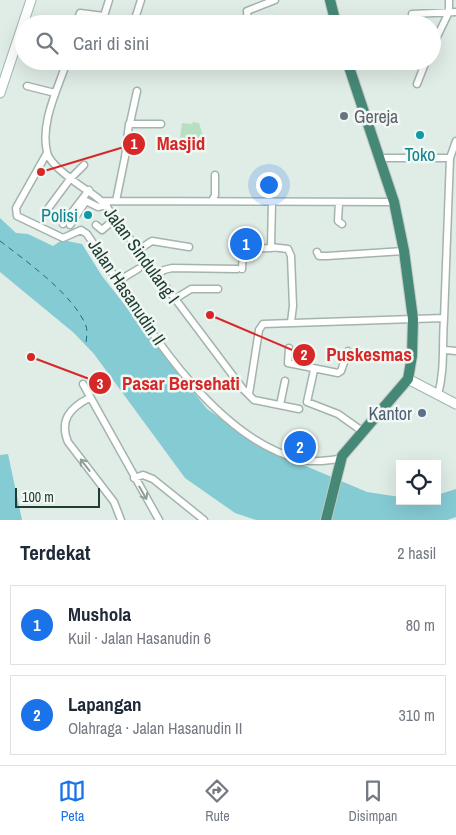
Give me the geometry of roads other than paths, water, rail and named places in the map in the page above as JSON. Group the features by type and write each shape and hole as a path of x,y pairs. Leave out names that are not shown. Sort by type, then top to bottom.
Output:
{"highway":[{"path":"330,0 334,15"},
{"path":"326,520 339,464 362,431 408,379 412,356 413,319 404,251 394,202 350,70"}],"main road":[{"path":"26,15 31,0"},
{"path":"0,93 15,46"},
{"path":"408,379 456,404"}],"street":[{"path":"104,15 109,0"},
{"path":"136,15 141,0"},
{"path":"247,15 247,11 275,0"},
{"path":"449,0 453,12"},
{"path":"412,14 453,12"},
{"path":"441,31 453,12"},
{"path":"79,15 80,13 96,15"},
{"path":"47,153 48,121 63,70"},
{"path":"417,84 422,70"},
{"path":"27,86 55,93"},
{"path":"116,201 125,157 127,129 137,91"},
{"path":"130,123 161,124"},
{"path":"438,395 445,350 444,318 450,158 456,141"},
{"name":"Jalan Sindulang I","path":"47,153 70,179 89,190 105,203 236,382 249,394"},
{"name":"Jalan Hasanudin II","path":"47,153 15,211 17,216 66,238 78,231 85,232 162,344 194,386 236,426 267,446 298,459 339,464"},
{"path":"379,158 450,158"},
{"path":"47,210 70,179 84,165"},
{"path":"212,201 215,195 215,175"},
{"path":"63,224 89,190"},
{"path":"70,225 86,201 98,207 105,203 116,201 394,202"},
{"path":"272,202 272,248"},
{"path":"339,202 337,214 338,221 342,224"},
{"path":"96,225 102,230 115,219"},
{"path":"138,250 152,241 189,247"},
{"path":"157,275 164,270 172,268 240,269 243,249 289,249 292,272 291,322"},
{"path":"317,252 319,256 326,256 404,251"},
{"path":"118,281 138,269"},
{"path":"175,299 191,289 218,290"},
{"path":"299,409 254,400 249,394 259,328 264,324 444,318"},
{"path":"289,348 288,364 340,373 348,351"},
{"path":"445,350 456,351"},
{"path":"314,370 307,402 338,414 362,431"},
{"path":"280,405 285,381"},
{"path":"84,386 159,520"},
{"path":"89,398 70,410 64,424 65,434 68,442 114,502 121,520"},
{"path":"134,478 144,475 153,478 204,520"}],"water":[{"path":"0,218 16,233 28,234 53,246 62,240 82,244 102,276 207,409 268,450 367,492 396,496 396,505 441,505 441,494 456,489 456,517 447,520 256,520 235,513 185,478 94,354 74,333 0,272"},
{"path":"8,454 22,520 0,520 0,455"}],"place":[{"name":"Gereja","path":"344,116"},
{"name":"Toko","path":"420,135"},
{"name":"Masjid","path":"41,172"},
{"name":"Polisi","path":"88,215"},
{"name":"Mushola","path":"246,244"},
{"name":"Puskesmas","path":"210,315"},
{"name":"Pasar Bersehati","path":"31,357"},
{"name":"Kantor","path":"422,413"},
{"name":"Lapangan","path":"300,447"}]}
